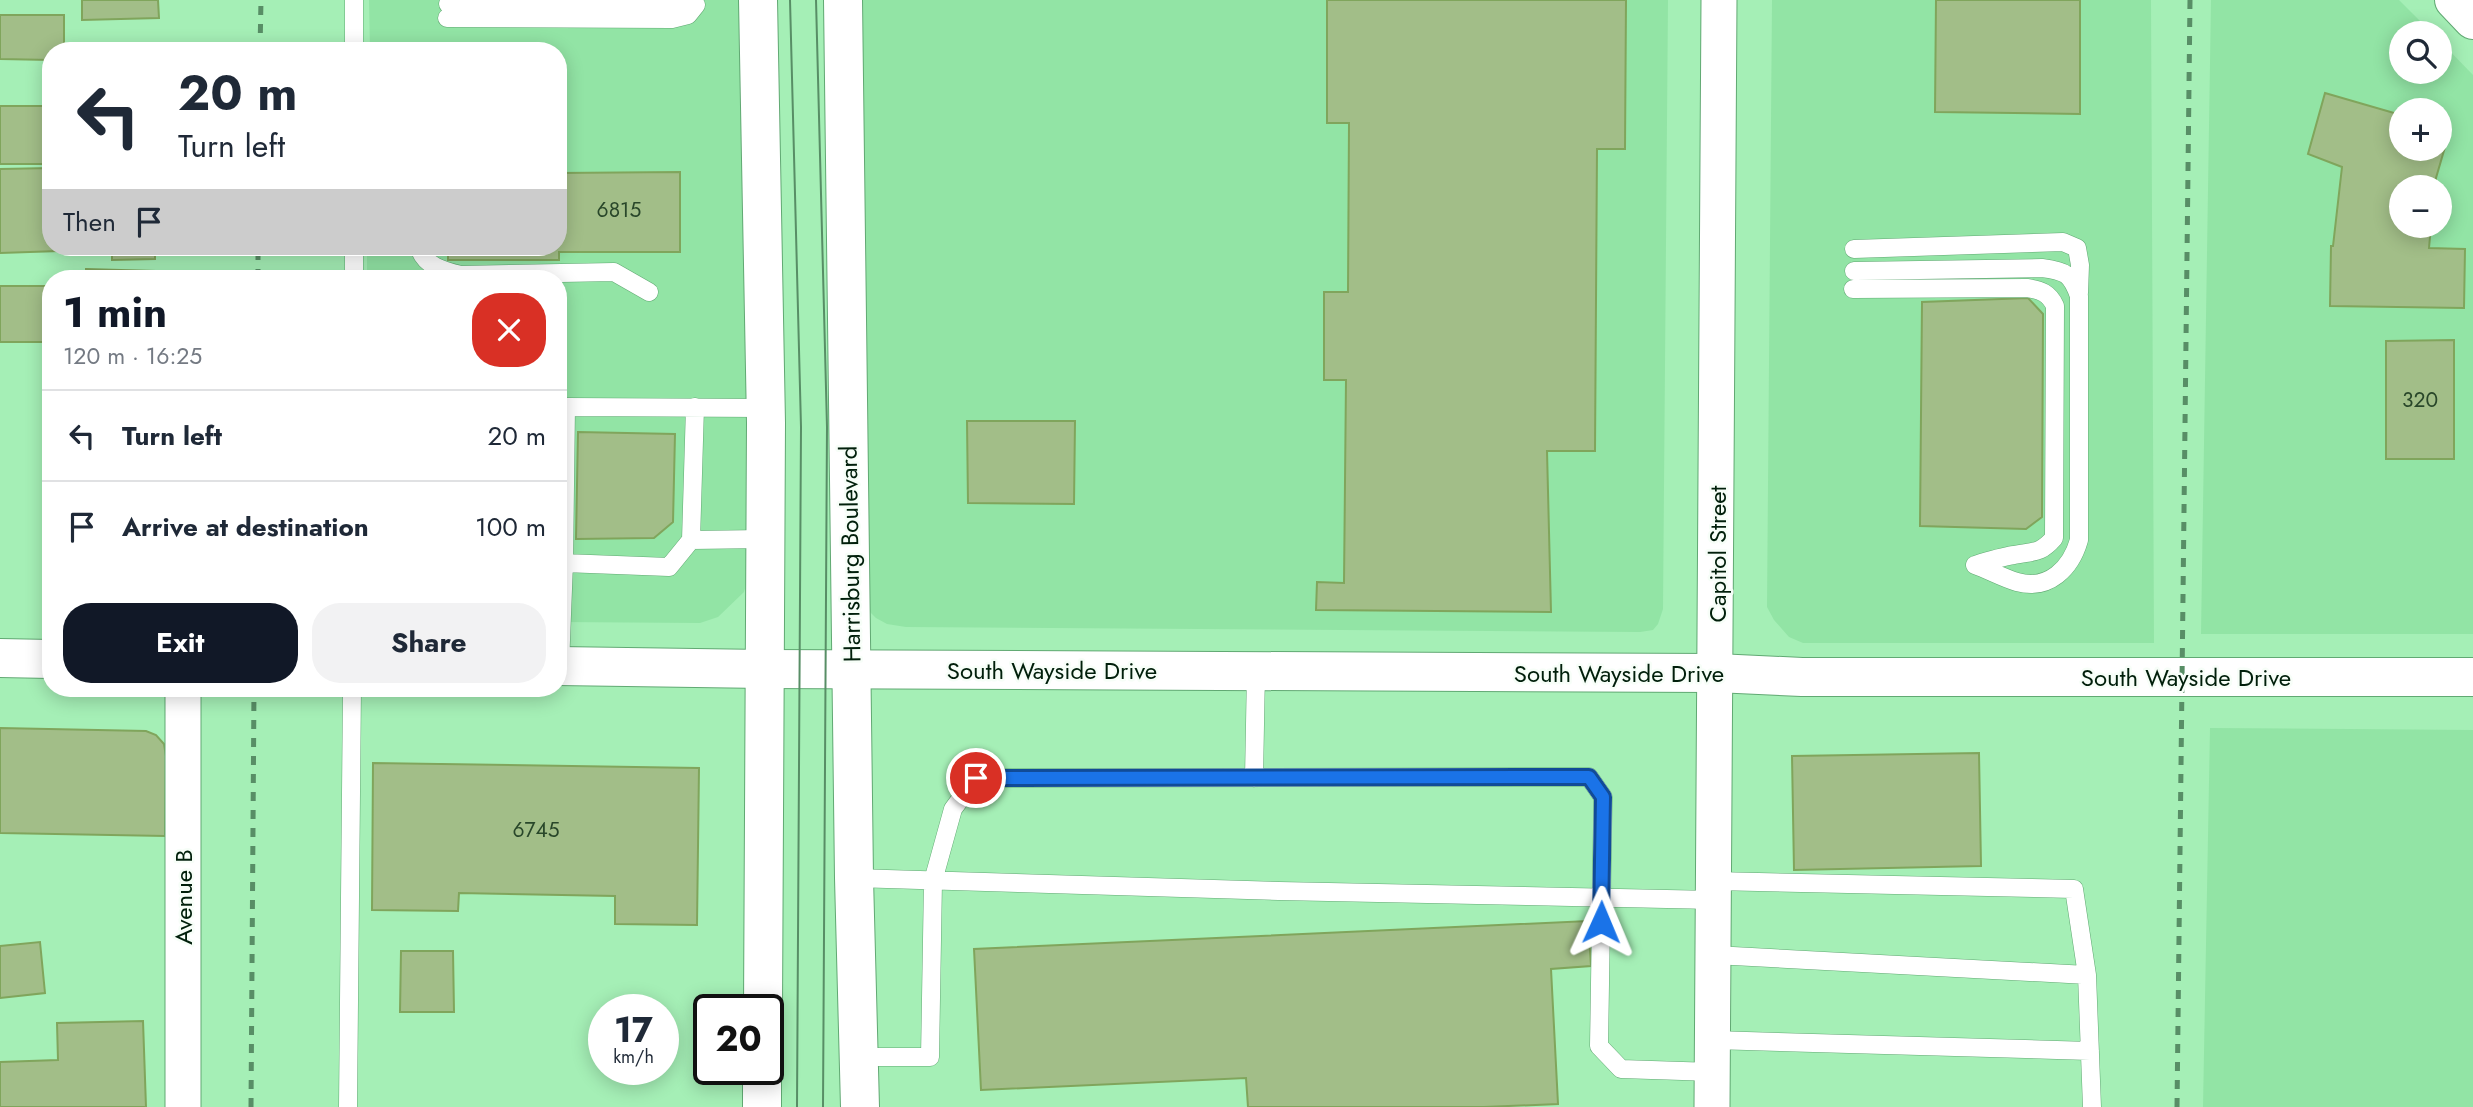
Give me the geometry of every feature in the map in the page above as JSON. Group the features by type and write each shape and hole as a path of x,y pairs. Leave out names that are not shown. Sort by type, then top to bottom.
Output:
{"main road":[{"path":"758,0 766,408 763,994"},
{"name":"Harrisburg Boulevard","path":"843,0 854,878 860,1107"},
{"path":"2454,0 2473,20"},
{"path":"0,658 42,659"},
{"name":"South Wayside Drive","path":"567,666 851,670 1716,673 1802,677 2473,677"},
{"path":"762,1085 762,1107"}],"street":[{"name":"Capitol Street","path":"1712,1107 1719,0"},
{"name":"Avenue B","path":"183,697 183,1107"}],"lane":[{"path":"354,0 354,42"},
{"path":"448,11 696,5"},
{"path":"1854,249 2063,242 2077,248 2080,265 2079,540 2074,559 2064,570 2038,583 2019,583 1975,565 2016,554 2032,554 2045,548 2054,538 2055,306 2050,295 2039,289 2027,288 1854,280 2042,268 2060,270 2073,279 2079,296"},
{"path":"423,256 439,270"},
{"path":"567,273 614,272 649,292"},
{"path":"567,407 766,408"},
{"path":"567,564 669,567 691,540 695,407"},
{"path":"691,540 765,539"},
{"path":"1254,778 1255,671"},
{"path":"348,1107 352,697"},
{"path":"858,1057 930,1058 933,881 953,809 976,778 1589,777 1603,797 1599,1046 1621,1069 1713,1056 2090,1051"},
{"path":"854,878 1602,897 1714,890 2074,888 2087,975 2092,1107"},
{"path":"1714,955 2087,975"}],"shaded area":[{"path":"369,0 744,0 749,574 744,592 718,617 700,623 567,622 567,270 367,270 367,256 567,256 567,42 370,42"},
{"path":"862,0 1668,0 1663,609 1658,624 1653,630 1640,632 906,627 887,624 876,618 865,607"},
{"path":"1772,0 2151,0 2154,643 1803,643 1789,637 1774,620 1767,607"},
{"path":"2211,0 2399,0 2420,21 2389,21 2389,84 2452,84 2452,53 2473,75 2473,634 2201,634"},
{"path":"2210,728 2473,730 2473,1107 2203,1107"}],"building":[{"path":"82,0 158,0 159,18 82,20"},
{"path":"1327,0 1626,0 1625,149 1597,149 1595,451 1547,451 1551,612 1316,610 1317,582 1344,583 1346,380 1324,380 1324,292 1348,292 1349,123 1327,123"},
{"path":"1936,0 2080,0 2080,114 1935,112"},
{"path":"0,15 64,15 64,42 42,42 42,60 0,59"},
{"path":"2325,93 2389,112 2389,161 2441,161 2437,175 2389,175 2389,238 2430,238 2429,248 2465,249 2464,308 2330,306 2331,246 2342,167 2308,154"},
{"path":"0,106 42,106 42,164 0,164"},
{"path":"42,168 42,252 0,253 0,169"},
{"path":"680,172 680,252 567,252 567,173"},
{"path":"112,256 155,256 155,259 112,260"},
{"path":"448,256 559,256 559,260 448,260"},
{"path":"0,286 42,286 42,342 0,342"},
{"path":"2028,298 2043,314 2042,517 2026,529 1920,526 1922,302"},
{"path":"2454,340 2454,459 2386,459 2386,341"},
{"path":"967,421 1075,421 1074,504 968,503"},
{"path":"578,432 675,434 673,522 654,538 576,539"},
{"path":"0,728 146,731 156,735 164,744 166,756 165,836 0,833"},
{"path":"1979,753 1981,866 1794,870 1792,756"},
{"path":"373,763 699,768 697,925 615,924 615,896 459,893 458,911 372,910"},
{"path":"1588,921 1591,966 1551,969 1558,1104 1484,1107 1248,1107 1246,1078 981,1090 974,949"},
{"path":"40,942 45,993 0,998 0,946"},
{"path":"401,951 453,951 454,1012 400,1012"},
{"path":"143,1021 146,1107 0,1107 0,1062 58,1060 57,1023"}],"tram line":[{"path":"790,0 801,427 797,1107"},
{"path":"816,0 827,427 823,1107"}],"railway":[{"path":"260,42 261,0"},
{"path":"2177,1107 2190,0"},
{"path":"258,256 258,270"},
{"path":"251,1107 254,697"}],"route":[{"path":"976,778 1589,777 1603,797 1601,922"}]}
